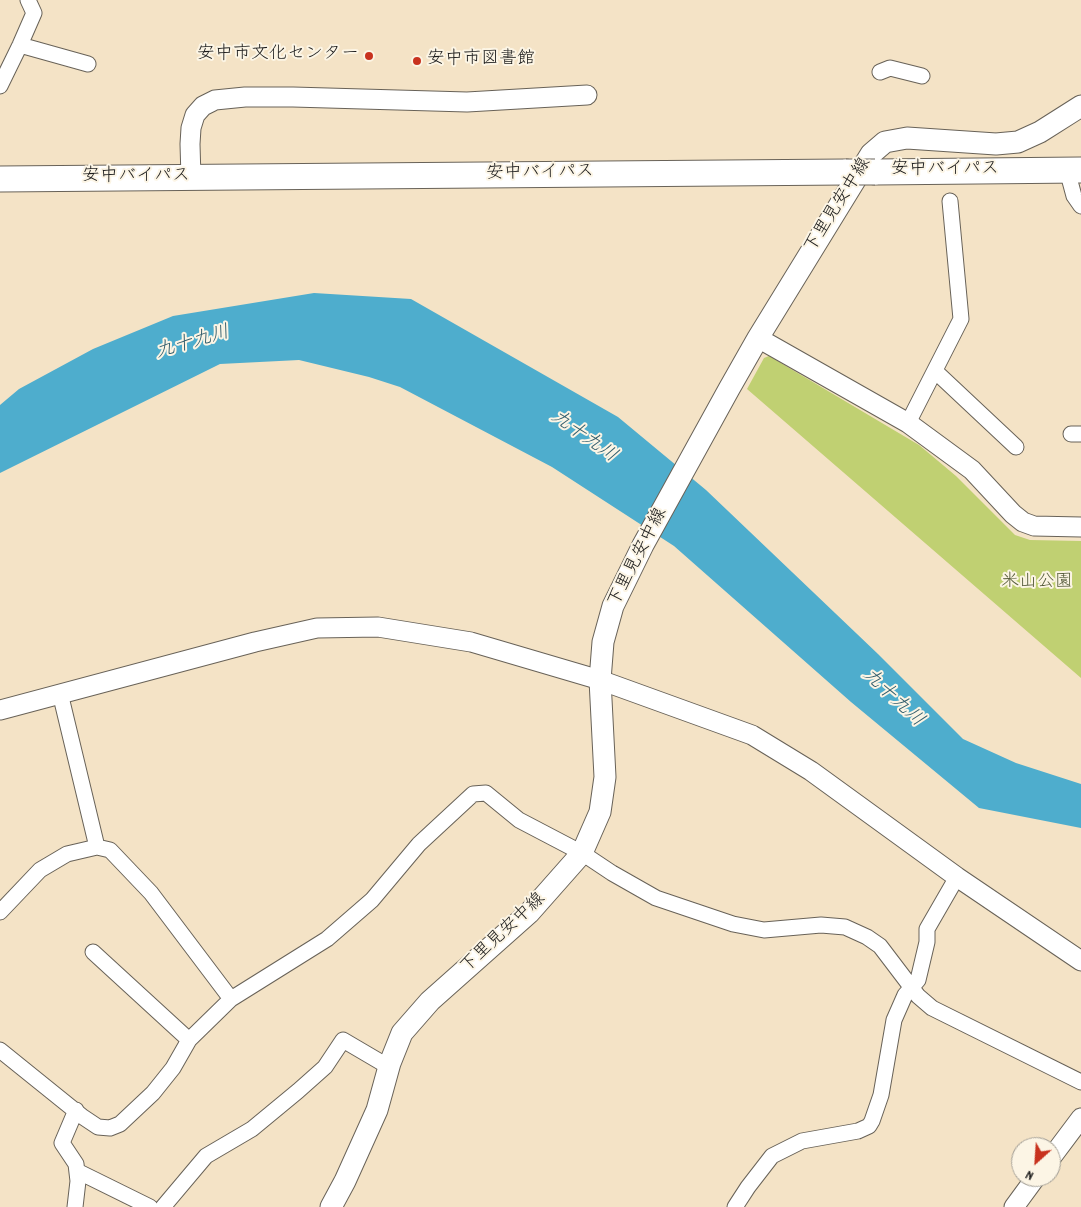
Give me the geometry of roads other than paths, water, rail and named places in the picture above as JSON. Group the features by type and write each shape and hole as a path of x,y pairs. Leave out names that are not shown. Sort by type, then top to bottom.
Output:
{"highway":[{"name":"安中バイパス","path":"0,179 1074,170"}],"main road":[{"name":"下里見安中線","path":"331,1207 377,1110 389,1068 402,1033 430,1001 529,914 582,853 600,812 605,777 600,680 603,642 613,606 642,545 758,338 871,154 885,142 907,138 996,144 1018,142 1076,114"}],"street":[{"path":"0,86 34,13 28,0"},
{"path":"20,45 88,64"},
{"path":"880,72 890,68 922,76"},
{"path":"191,178 191,128 195,115 203,106 215,100 293,97 467,102 587,95"},
{"path":"1074,170 1074,196 1081,206"},
{"path":"908,423 961,319 950,200"},
{"path":"758,338 908,423 972,470 1013,514 1023,522 1034,526 1081,527"},
{"path":"935,370 1016,447"},
{"path":"0,710 255,642 317,628 378,626 471,642 600,680 752,735 811,771 958,878 1081,961"},
{"path":"60,693 97,847"},
{"path":"0,1050 98,1127 110,1128 120,1124 153,1093 173,1068 189,1040 231,999 327,939 372,900 419,844 473,794 486,793 518,820 582,853 612,873 656,898 733,924 764,930 821,925 845,927 868,936 880,946 918,996 932,1008 1081,1082"},
{"path":"0,912 40,870 67,854 97,847 110,850 151,893 231,999"},
{"path":"735,1207 772,1156 802,1141 858,1131 869,1126 881,1095 894,1020 905,995 918,980 927,942 928,929 958,878"},
{"path":"93,952 189,1040"},
{"path":"163,1207 206,1156 252,1129 298,1091 325,1067 343,1040 389,1068"},
{"path":"75,1207 78,1181 76,1164 62,1143 76,1110"},
{"path":"1061,1145 1081,1118"},
{"path":"77,1171 150,1207"},
{"path":"1014,1207 1029,1187"}],"water":[{"name":"九十九川","path":"314,293 411,299 618,417 706,490 878,654 963,739 1016,763 1081,784 1081,828 979,808 851,702 674,546 552,467 400,387 369,377 299,360 220,364 0,473 0,405 19,389 93,349 173,316"}],"place":[{"name":"安中市文化センター","path":"369,56"},
{"name":"安中市図書館","path":"417,61"}],"park label":[{"name":"米山公園","path":"1037,584"}]}
